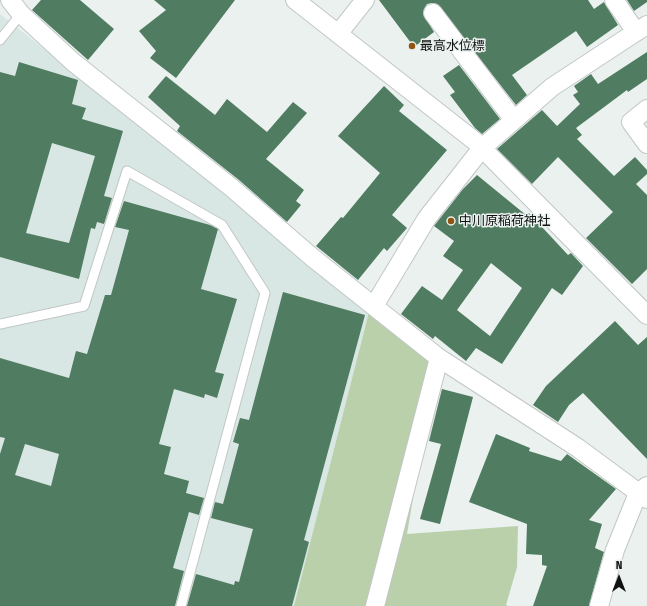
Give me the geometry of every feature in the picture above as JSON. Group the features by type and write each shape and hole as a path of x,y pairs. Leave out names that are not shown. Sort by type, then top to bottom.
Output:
{"street":[{"path":"295,0 482,148 647,315"},
{"path":"338,34 365,0"},
{"path":"374,306 427,218 482,148 552,87 642,28 614,0"},
{"path":"16,7 72,62 232,188 313,258 439,358 578,448 644,493 615,550 599,606"},
{"path":"433,13 514,120"},
{"path":"647,109 631,122 647,144"},
{"path":"375,606 439,358"}],"lane":[{"path":"0,40 16,7"},
{"path":"0,324 84,306 127,171 222,225 265,293 181,606"}],"shaded area":[{"path":"0,14 370,308 294,606 0,606"}],"green space":[{"path":"370,308 435,367 407,534 518,526 517,567 506,605 508,606 294,606"}],"building":[{"path":"41,0 80,0 114,29 88,60 32,10"},
{"path":"154,0 235,0 176,78 150,58 156,51 139,31 166,10"},
{"path":"379,0 588,0 594,9 604,2 618,25 587,47 576,31 512,75 527,95 516,105 437,4 427,4 423,14 434,32 414,47"},
{"path":"627,0 647,0 647,2 634,11"},
{"path":"647,52 647,79 628,92 627,90 576,128 582,135 577,139 614,176 635,157 647,170 647,174 636,184 647,195 647,269 632,284 586,238 613,212 558,157 532,184 497,149 542,110 557,126 580,104 573,95 578,92 574,86 591,74 598,84"},
{"path":"19,62 78,80 72,104 86,108 82,119 123,131 104,196 112,198 104,224 97,222 95,229 91,228 79,279 0,257 0,72 15,76","holes":["52,143 95,156 69,243 26,233"]},
{"path":"459,65 500,119 482,134 475,128 450,95 455,92 443,76"},
{"path":"166,76 215,115 227,99 267,132 293,102 307,113 266,159 304,190 296,201 301,205 287,222 239,180 177,131 180,126 148,97"},
{"path":"384,86 404,105 399,111 447,150 392,215 407,228 387,251 384,248 358,280 316,246 341,217 343,218 380,173 338,136"},
{"path":"477,175 526,215 529,213 568,255 571,253 583,266 562,295 552,288 502,364 476,348 466,361 435,336 433,339 401,314 422,286 442,300 463,270 443,256 454,241 434,226 463,189","holes":["491,263 522,288 490,336 457,310"]},
{"path":"124,201 210,225 218,229 201,289 237,299 215,372 224,374 217,398 205,394 204,398 174,389 159,444 171,447 164,474 189,481 186,493 204,498 199,515 189,512 173,568 184,571 175,606 0,606 0,454 5,438 0,437 0,358 69,378 76,351 87,354 105,295 111,295 129,230 115,227","holes":["25,444 59,454 51,486 15,475"]},
{"path":"283,292 365,315 304,540 309,542 292,606 187,606 196,574 234,585 235,581 239,582 253,529 211,518 215,502 223,504 239,444 233,442 240,418 249,420"},
{"path":"615,321 638,345 647,337 647,459 583,393 569,405 558,422 533,405 546,386"},
{"path":"442,389 473,397 440,524 420,519 441,444 429,441"},
{"path":"496,434 530,448 529,451 561,461 567,454 616,489 589,520 602,524 595,548 604,552 589,606 533,606 547,566 542,565 542,555 526,554 527,524 469,502"}],"place":[{"name":"最高水位標","path":"412,46"},
{"name":"中川原稲荷神社","path":"451,221"}]}
